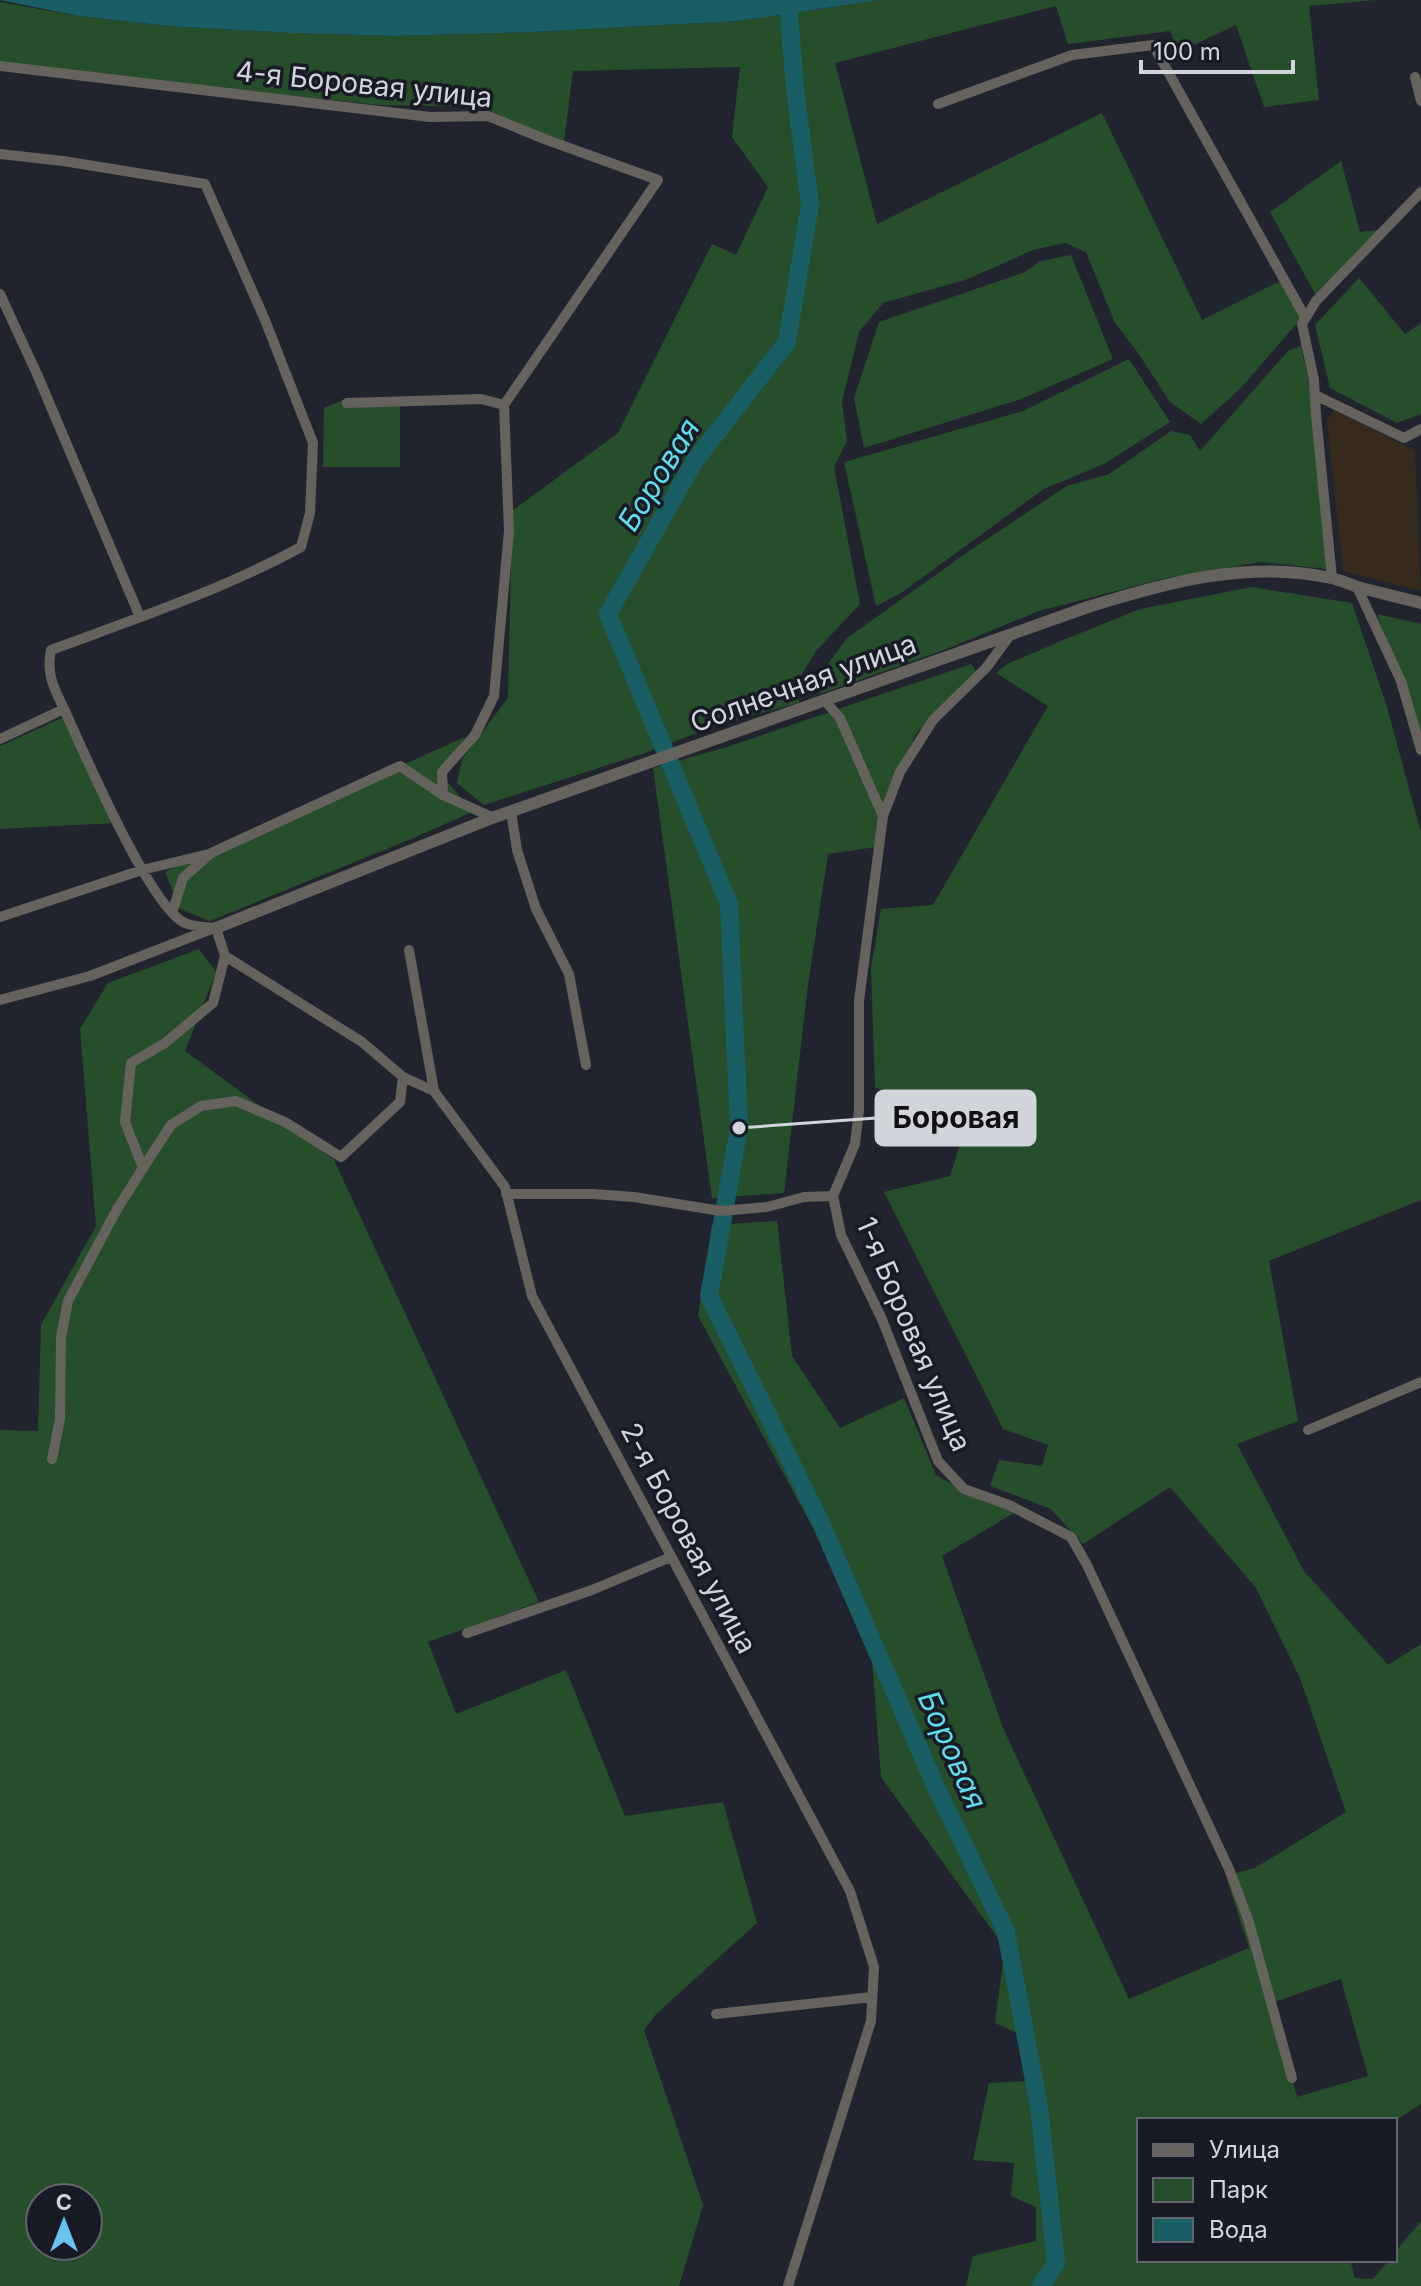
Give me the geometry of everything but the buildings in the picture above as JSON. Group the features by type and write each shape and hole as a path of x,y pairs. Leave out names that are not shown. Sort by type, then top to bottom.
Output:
{"street":[{"path":"938,104 1072,55 1153,45 1305,317"},
{"name":"4-я Боровая улица","path":"0,66 430,117 488,116 658,180 504,405"},
{"path":"1415,77 1421,101"},
{"path":"0,154 205,184 265,320 313,443 310,513 301,547 140,617 51,650 48,664 64,709 142,870 163,904 186,924 216,928"},
{"path":"1332,578 1314,380 1302,324 1316,301 1421,192"},
{"path":"0,294 140,617"},
{"path":"1315,395 1404,438 1421,429"},
{"path":"347,403 481,399 504,405 509,531 494,696 475,735 442,772 443,795"},
{"name":"Солнечная улица","path":"216,928 511,811 1011,634 1159,585 1232,572 1279,572 1332,578 1421,603"},
{"path":"1357,587 1401,681 1421,750"},
{"name":"1-я Боровая улица","path":"1011,634 986,668 933,720 900,772 883,816 859,1001 859,1110 855,1144 833,1196 841,1235 881,1317 938,1461 964,1489 1009,1505 1071,1537 1087,1565 1229,1869 1252,1932 1292,2078"},
{"path":"825,701 840,718 883,816"},
{"path":"0,739 64,709"},
{"path":"0,917 142,870 211,853 400,766 443,795 494,818"},
{"path":"511,811 517,850 536,909 569,974 586,1065"},
{"path":"172,913 183,878 211,853"},
{"path":"143,1168 125,1122 131,1063 165,1043 213,1003 225,956 216,928"},
{"path":"0,1000 90,976 216,928"},
{"path":"409,950 434,1091"},
{"name":"2-я Боровая улица","path":"225,956 362,1042 403,1077 434,1091 505,1187 532,1296 850,1891 874,1967 871,2021 788,2286"},
{"path":"52,1459 60,1419 61,1337 68,1301 116,1211 171,1125 201,1106 236,1101 285,1122 341,1157 400,1102 403,1077"},
{"path":"506,1194 634,1197 721,1211 767,1207 804,1197 833,1196"},
{"path":"1308,1430 1421,1382"},
{"path":"467,1633 592,1590 671,1557"},
{"path":"716,2014 872,1997"}],"shaded area":[{"path":"1335,410 1415,451 1421,591 1343,571 1327,420"}],"green space":[{"path":"880,0 1375,0 1309,6 1319,100 1264,107 1236,25 1179,52 1170,31 1068,44 1056,6 835,63 877,224 1102,113 1202,320 1284,279 1304,315 1240,389 1201,424 1170,402 1115,323 1086,252 1065,243 1033,250 968,279 883,303 859,332 842,401 847,441 834,467 860,604 816,651 799,679 799,703 720,724 645,753 484,805 457,783 462,759 508,698 512,511 618,433 712,244 736,255 768,187 732,137 740,67 573,71 561,146 483,107 379,105 0,64 0,2 79,16 168,26 394,36 738,21"},
{"path":"1341,161 1360,232 1378,230 1318,299 1270,212"},
{"path":"1071,255 1113,359 1021,399 864,448 854,398 879,322 1025,272 1040,261"},
{"path":"1359,278 1405,334 1421,323 1421,414 1397,423 1330,388 1315,325"},
{"path":"1301,346 1312,395 1327,569 1261,562 1166,578 1039,611 944,650 820,694 819,676 847,638 1067,486 1109,474 1171,431 1190,435 1200,451 1288,351"},
{"path":"1129,359 1170,422 1104,464 1044,489 901,593 876,606 844,462 1023,411"},
{"path":"343,400 400,401 400,467 323,467 324,408"},
{"path":"1252,587 1352,603 1387,707 1421,833 1421,1200 1269,1261 1298,1421 1237,1444 1304,1571 1388,1665 1421,1644 1421,2104 1397,2120 1137,2118 1137,2262 1351,2262 1355,2278 1373,2279 1387,2262 1397,2262 1397,2250 1421,2221 1421,2286 966,2286 973,2256 1036,2241 1036,2207 1011,2196 1014,2163 973,2160 989,2083 1031,2081 1026,2037 995,2023 1005,1948 881,1777 870,1633 698,1316 712,1225 777,1221 792,1356 840,1428 904,1398 936,1475 985,1502 1017,1511 942,1556 1003,1728 1129,1999 1249,1948 1227,1880 1236,1873 1255,1868 1346,1812 1300,1678 1256,1588 1170,1487 1083,1544 1051,1509 990,1486 999,1460 1042,1466 1048,1445 1003,1429 884,1192 950,1176 964,1132 875,1087 871,968 881,909 933,905 1048,706 996,673 1007,664 1140,609","holes":["1341,1979 1368,2076 1297,2097 1271,2003"]},
{"path":"1377,614 1421,624 1421,757"},
{"path":"971,664 976,671 916,734 884,798 876,847 828,854 808,984 784,1193 712,1198 653,768 730,746"},
{"path":"64,717 116,823 0,829 0,746"},
{"path":"465,737 443,776 472,812 210,921 180,909 165,872"},
{"path":"199,949 216,972 185,1051 334,1160 539,1602 428,1642 456,1714 566,1670 625,1816 723,1802 757,1923 656,2014 644,2030 703,2205 679,2286 0,2286 0,1430 38,1431 41,1325 96,1226 80,1029 108,983"}],"water":[{"path":"0,0 880,0 738,21 394,36 168,26 79,16"}],"waterway":[{"name":"Боровая","path":"788,0 795,89 810,205 787,342 694,462 608,614 729,904 739,1128 709,1296 821,1523 935,1785 1006,1932 1039,2107 1056,2263 1041,2286"}],"place":[{"name":"Боровая","path":"739,1128"}]}
